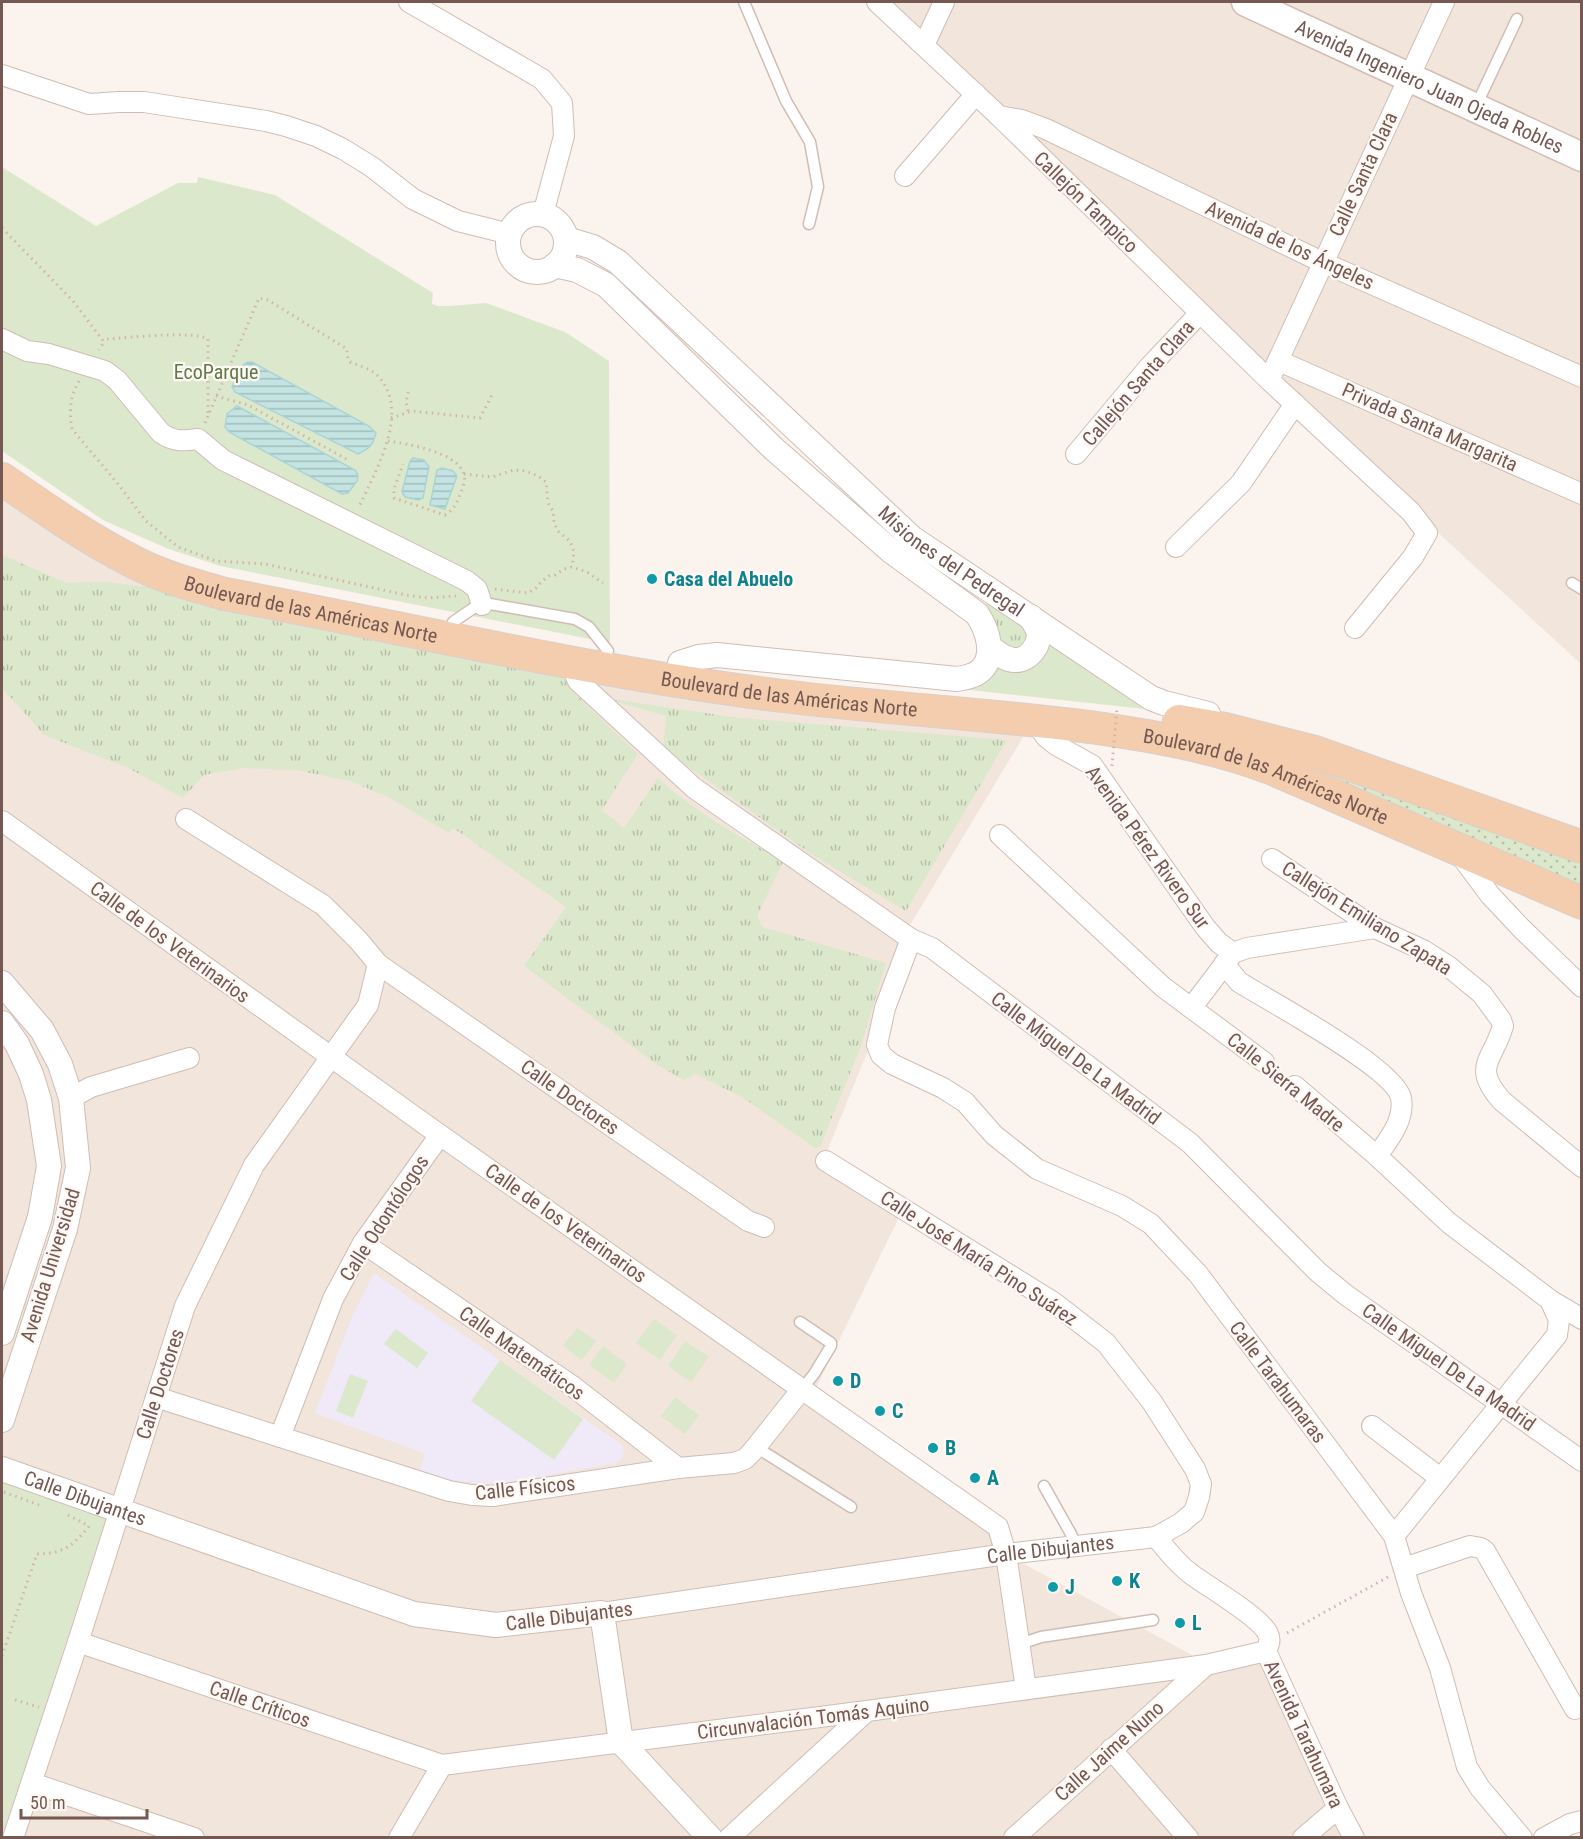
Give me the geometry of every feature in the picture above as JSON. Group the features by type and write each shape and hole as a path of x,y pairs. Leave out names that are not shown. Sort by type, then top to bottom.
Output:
{"main road":[{"name":"Avenida Ingeniero Juan Ojeda Robles","path":"1246,2 1476,106 1581,157"},
{"name":"Boulevard de las Américas Norte","path":"2,459 84,514 153,550 216,573 453,622 680,663 1213,727 1316,752 1581,847"},
{"name":"Boulevard de las Américas Norte","path":"2,479 80,532 131,561 186,583 225,594 692,684 786,696 1034,720 1168,739 1238,756 1274,769 1581,903"}],"street":[{"path":"409,2 542,79 562,103 564,136 543,214"},
{"name":"Callejón Tampico","path":"877,2 999,116 1269,380 1411,512 1427,533 1413,557 1355,628"},
{"path":"924,45 944,2"},
{"name":"Calle Santa Clara","path":"1269,380 1444,2"},
{"path":"2,75 89,104 144,102 286,126 316,136 343,149 372,167 412,199 458,221 510,234"},
{"path":"905,176 976,94"},
{"name":"Avenida de los Ángeles","path":"999,116 1022,120 1046,129 1322,262 1581,377"},
{"path":"543,214 558,223 566,238 566,248 562,258 555,265 538,272 521,266 510,252 510,234 513,226 526,216 543,214"},
{"name":"Misiones del Pedregal","path":"566,238 593,247 618,262 912,538 1151,698 1348,747 1367,757 1396,780"},
{"name":"Misiones del Pedregal","path":"555,265 577,270 606,285 774,449 891,551 977,614 986,628 989,647"},
{"name":"Callejón Santa Clara","path":"1076,454 1150,366 1200,313"},
{"path":"2,339 27,351 50,354 105,371 117,380 161,433 169,439 176,441 198,438 223,459 467,581 477,590 480,599"},
{"name":"Privada Santa Margarita","path":"1279,361 1581,494"},
{"path":"1176,547 1241,483 1295,404"},
{"path":"774,449 795,428"},
{"path":"680,663 699,657 717,655 957,680 980,671 987,661 989,647 1003,657 1014,660 1024,659 1038,644 1039,632 1031,617"},
{"name":"Calle Miguel De La Madrid","path":"569,661 578,681 694,788 911,939 932,948 1190,1143 1318,1272 1409,1340 1502,1403 1581,1461"},
{"name":"Avenida Pérez Rivero Sur","path":"1034,720 1046,737 1056,745 1092,765 1205,927 1219,943 1239,982 1367,1060 1398,1089 1401,1099 1398,1124 1377,1156"},
{"name":"Calle Doctores","path":"186,819 323,905 378,964 748,1221 764,1227"},
{"name":"Calle de los Veterinarios","path":"2,821 329,1057 998,1527 1006,1554 1026,1689"},
{"name":"Calle Sierra Madre","path":"1000,835 1163,987 1264,1062"},
{"path":"1454,847 1490,895 1581,987"},
{"name":"Callejón Emiliano Zapata","path":"1272,860 1375,928 1423,950 1448,966 1482,994 1495,1010 1503,1026 1485,1068 1486,1079 1502,1101 1581,1167"},
{"path":"1192,1007 1228,959 1247,948 1375,928"},
{"name":"Calle Tarahumaras","path":"911,939 885,1008 877,1045 881,1055 892,1064 942,1088 964,1102 994,1135 1037,1169 1122,1206 1151,1224 1198,1274 1394,1536 1411,1593 1440,1668 1467,1767 1480,1788 1522,1838"},
{"name":"Calle Doctores","path":"13,1838 121,1510 185,1306 254,1165 368,1005 378,964"},
{"name":"Avenida Universidad","path":"2,983 42,1030 60,1064 70,1098 78,1168 65,1229 2,1420"},
{"name":"Avenida Universidad","path":"2,1023 17,1044 32,1074 39,1100 49,1166 40,1217 2,1333"},
{"path":"70,1098 91,1088 189,1058"},
{"name":"Calle Sierra Madre","path":"1295,1086 1377,1156 1449,1223 1550,1300 1581,1318"},
{"name":"Calle Odontólogos","path":"280,1437 333,1299 363,1244 440,1135"},
{"name":"Calle José María Pino Suárez","path":"826,1161 1053,1302 1106,1343 1152,1402 1195,1469 1201,1484 1194,1512 1181,1523 1156,1537"},
{"name":"Calle Matemáticos","path":"363,1244 571,1385 678,1468"},
{"path":"1394,1536 1557,1335 1558,1320 1550,1300"},
{"name":"Calle Físicos","path":"156,1397 448,1491 472,1496 493,1496 678,1468 734,1463 745,1459 802,1389"},
{"path":"1372,1426 1440,1478"},
{"name":"Calle Dibujantes","path":"2,1469 414,1614 496,1625 602,1613 1006,1554 1156,1537"},
{"name":"Avenida Tarahumara","path":"1156,1537 1172,1557 1191,1574 1265,1628 1269,1635 1268,1647 1338,1808 1354,1838"},
{"path":"1404,1568 1470,1546 1485,1551 1575,1709"},
{"path":"602,1613 621,1742 710,1838"},
{"name":"Calle Críticos","path":"78,1642 442,1765"},
{"name":"Circunvalación Tomás Aquino","path":"442,1765 867,1712 1206,1665 1268,1647"},
{"name":"Calle Jaime Nuno","path":"1014,1838 1110,1749 1206,1665"},
{"path":"729,1838 867,1712"},
{"path":"1110,1749 1188,1838"},
{"path":"399,1838 442,1765"},
{"path":"32,1783 194,1838"},
{"path":"1303,1838 1338,1808"},
{"path":"1544,1838 1570,1824 1581,1821"}],"lane":[{"path":"744,2 786,101 810,142 818,187 809,224"},
{"path":"1476,106 1517,19"},
{"path":"453,622 475,607 480,599 490,604 575,619 589,627 608,651"},
{"path":"801,1322 831,1343 814,1374 802,1389"},
{"path":"756,1447 851,1507"},
{"path":"1044,1486 1076,1546"},
{"path":"1020,1644 1041,1637 1153,1620"}],"path":[{"path":"2,228 73,301 104,342 72,392 70,420 72,429 146,521 178,547 216,561 265,564 428,598 480,599 496,589 528,593 549,576 572,567 587,572 603,583"},
{"path":"198,438 259,297 268,300 347,349 350,362 378,377 389,393 392,430 359,507"},
{"path":"107,339 202,336 207,339 208,415"},
{"path":"408,411 406,402 409,388"},
{"path":"391,418 408,411 480,418 493,393"},
{"path":"216,396 248,405 350,461"},
{"path":"388,441 441,453 457,462 464,474 464,482 453,510 445,515 394,498 394,489 403,464"},
{"path":"464,474 492,477 514,470 526,471 546,482 548,503 553,511 554,523 559,532 570,541 574,552 572,567"},
{"path":"1112,766 1117,709"},
{"path":"4,1494 48,1508"},
{"path":"59,1512 90,1526"},
{"path":"2,1656 37,1554 55,1554 72,1545 94,1520"},
{"path":"1268,1647 1404,1568"},
{"path":"15,1700 42,1708"}],"shaded area":[{"path":"885,2 1581,2 1581,664 1409,506"},
{"path":"2,491 167,587 1031,724 910,925 868,1050 824,1159 903,1209 813,1394 1003,1525 1009,1556 1205,1662 1266,1653 1352,1837 2,1837"},
{"path":"374,1273 621,1444 624,1449 623,1457 616,1463 502,1483 475,1483 445,1479 419,1471 425,1454 315,1413 352,1317"}],"green space":[{"name":"EcoParque","path":"2,167 96,226 178,183 197,183 198,177 275,195 433,293 432,304 450,306 486,303 565,332 609,361 610,643 220,566 166,548 103,520 2,451"},
{"path":"2,555 67,583 105,582 157,588 166,593 244,615 562,676 573,692 638,754 602,810 624,828 658,778 718,823 784,860 757,916 762,927 886,963 861,1046 820,1147 815,1148 742,1097 695,1074 684,1080 659,1066 524,966 566,907 453,828 449,833 388,797 350,781 296,770 244,768 204,775 183,798 126,767 44,735 2,688"},
{"path":"989,600 1024,622 1030,638 1018,652 998,641 993,617 985,606"},
{"path":"1049,640 1154,710 961,689 988,678 1000,662"},
{"path":"604,698 732,717 1007,740 906,911 814,856 663,749 666,716"},
{"path":"1303,762 1581,859 1581,894 1292,768"},
{"path":"654,1319 677,1335 660,1360 636,1343"},
{"path":"577,1328 596,1341 582,1360 563,1346"},
{"path":"396,1329 428,1353 417,1368 384,1344"},
{"path":"685,1341 709,1357 691,1382 668,1366"},
{"path":"603,1346 627,1364 614,1383 589,1365"},
{"path":"500,1360 583,1419 554,1460 471,1401"},
{"path":"350,1374 368,1381 353,1418 336,1411"},
{"path":"675,1397 699,1415 685,1434 661,1416"},
{"path":"2,1477 108,1512 2,1838"}],"water":[{"path":"248,362 252,362 369,426 376,433 372,443 358,454 235,392 232,387 236,376"},
{"path":"237,406 355,470 358,475 357,481 348,493 342,494 229,432 225,427 227,414"},
{"path":"413,458 424,460 429,467 423,498 418,500 405,497 402,492 410,461"},
{"path":"442,468 453,471 457,476 445,509 430,505 437,470"}],"place":[{"name":"Casa del Abuelo","path":"652,579"},
{"name":"D","path":"838,1381"},
{"name":"C","path":"880,1411"},
{"name":"B","path":"933,1448"},
{"name":"A","path":"975,1478"},
{"name":"K","path":"1117,1581"},
{"name":"J","path":"1053,1587"},
{"name":"L","path":"1180,1623"}]}
